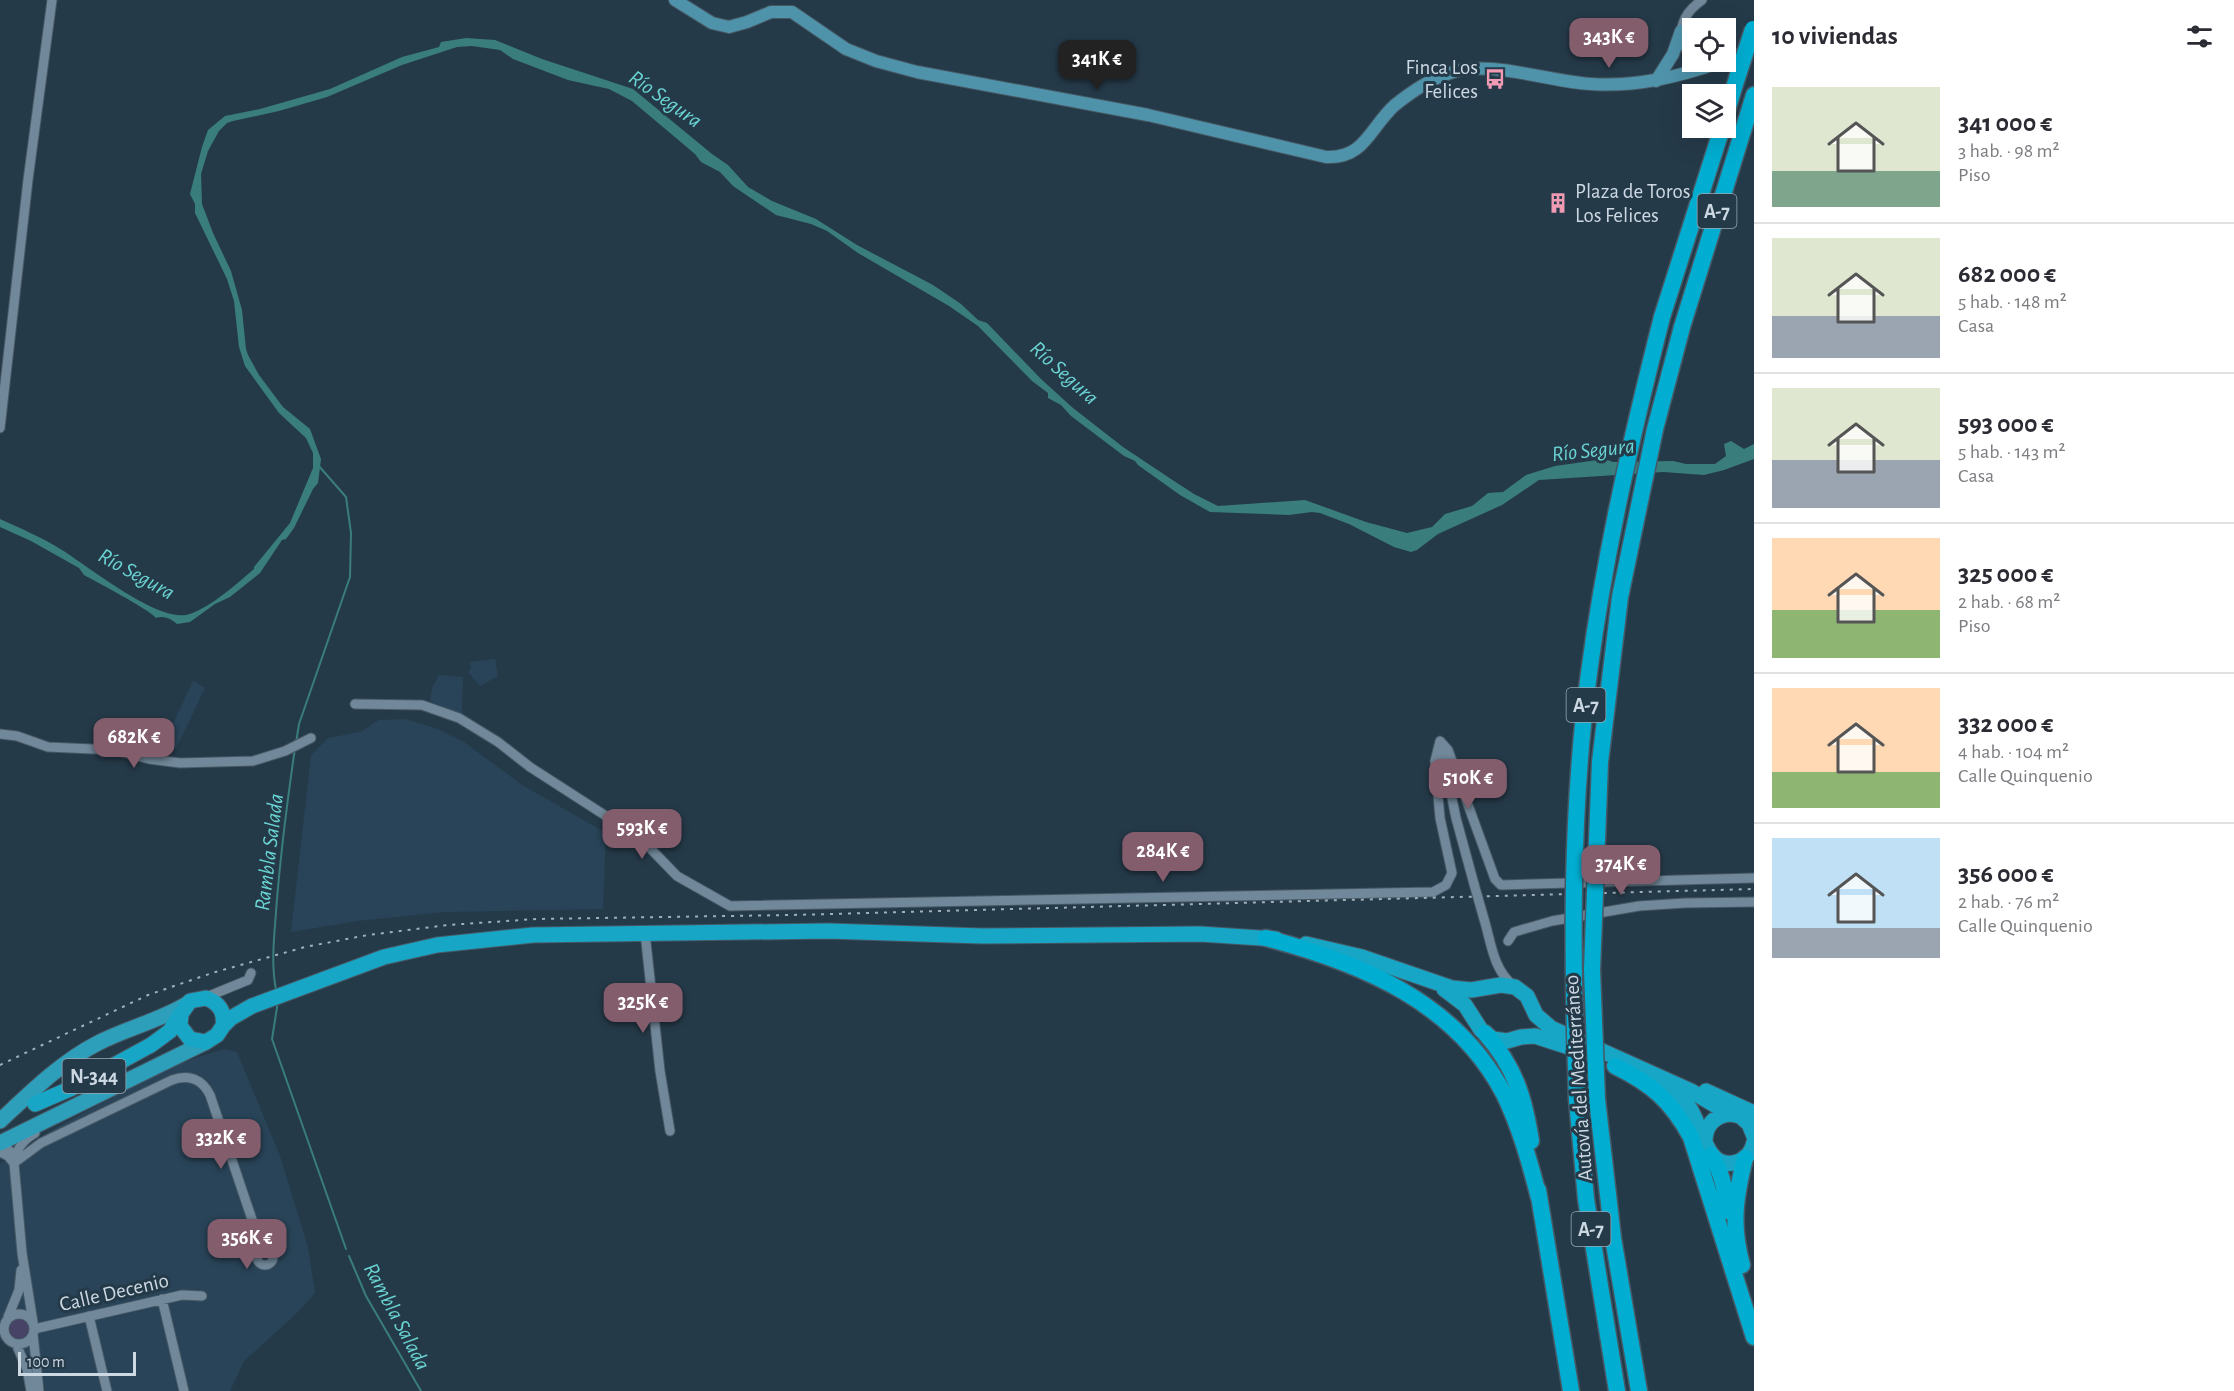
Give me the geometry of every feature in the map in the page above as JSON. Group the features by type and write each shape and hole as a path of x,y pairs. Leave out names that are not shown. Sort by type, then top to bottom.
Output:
{"highway":[{"path":"1735,84 1754,28"},
{"name":"Autovía del Mediterráneo","path":"1639,1391 1613,1238 1597,1099 1593,1039 1592,970 1602,751 1613,653 1630,546 1655,429 1682,327 1754,95"},
{"name":"Autovía del Mediterráneo","path":"1617,1391 1586,1199 1577,1100 1572,969 1576,821 1588,676 1612,525 1634,424 1662,317 1719,138"},
{"path":"258,1004 236,1008 219,1000 194,999 184,1009 180,1022 182,1030 200,1041 215,1038 234,1016 258,1004 384,957 423,947 533,935 828,931 1009,936 1184,934 1266,938 1309,944 1362,957 1433,983 1466,990 1506,985 1515,987 1527,996 1531,1007 1540,1019 1555,1030 1649,1071 1730,1114 1745,1119 1752,1142 1740,1225 1743,1259 1754,1312"},
{"path":"1266,938 1331,958 1390,982 1422,1001 1453,1026 1483,1061 1503,1093 1522,1139 1539,1198"},
{"path":"1433,983 1459,1000 1481,1027 1510,1066 1521,1093 1528,1122 1571,1391"},
{"path":"1493,987 1478,1002 1476,1011 1481,1027 1493,1039 1502,1041 1530,1036 1545,1039 1652,1081 1681,1099 1696,1119 1719,1168 1726,1196 1734,1271"},
{"path":"219,1000 223,1014 223,1026"},
{"path":"1516,1038 1524,1033 1530,1024 1531,1007"},
{"name":"N-344","path":"35,1104 72,1088 151,1045 170,1031 184,1009"},
{"name":"N-344","path":"151,1045 182,1040 200,1041"},
{"path":"1615,1066 1640,1078 1654,1089 1669,1103 1683,1122 1697,1153 1754,1337"},
{"path":"1649,1071 1730,1101 1752,1142"},
{"path":"1730,1114 1716,1118 1707,1129 1708,1148 1723,1163 1738,1162 1752,1142"}],"main road":[{"path":"675,0 711,23 729,27 771,12 792,12 846,49 876,61 917,72 1148,115 1326,157 1346,156 1359,148 1395,106 1440,77 1462,70 1498,70 1589,84 1639,84 1686,72"},
{"path":"1656,81 1673,54 1681,31"},
{"path":"1681,31 1682,40"},
{"path":"1736,56 1754,50"},
{"path":"1673,54 1681,74"},
{"path":"0,1121 78,1054 105,1039 184,1009"},
{"path":"0,1145 200,1041"}],"street":[{"path":"0,428 28,180 52,0"},
{"path":"1681,31 1691,8 1702,0"},
{"path":"355,704 422,705 459,718 498,742 530,767 648,846 677,876 730,906 745,907 1433,892 1446,885 1452,873 1440,818 1435,761 1440,741"},
{"path":"0,734 17,736 48,747 114,750 180,764 253,761 285,751 311,738"},
{"path":"1440,741 1448,750 1495,879 1502,885 1754,878"},
{"path":"1440,741 1456,818 1497,966 1515,987"},
{"path":"1508,941 1514,932 1552,921 1639,906 1754,902"},
{"path":"645,933 660,1071 669,1127 660,1128"},
{"path":"1493,987 1497,966"},
{"path":"219,1000 248,980 251,973"},
{"path":"14,1163 42,1143 172,1080 194,1078 206,1088 210,1095 262,1249"},
{"path":"14,1163 16,1152 24,1140 104,1092"},
{"path":"0,1145 10,1152 14,1163 22,1253 34,1328 39,1391"},
{"path":"22,1253 19,1290 4,1324 5,1335 16,1344 27,1369 31,1391"},
{"name":"Calle Decenio","path":"34,1328 182,1295 202,1296"},
{"path":"162,1299 184,1391"},
{"path":"7,1320 15,1314 26,1315 34,1328"},
{"path":"89,1316 107,1391"},
{"path":"16,1344 25,1343 34,1328"}],"shaded area":[{"path":"466,38 495,40 542,59 633,89 728,165 748,187 772,201 816,219 857,245 933,285 961,304 978,320 987,323 1041,379 1073,408 1123,447 1194,494 1218,506 1305,500 1366,522 1407,533 1432,527 1445,514 1472,506 1488,493 1503,492 1526,475 1555,466 1605,459 1613,462 1673,461 1686,464 1715,464 1726,456 1724,444 1731,441 1744,449 1754,444 1754,459 1704,475 1663,472 1539,480 1502,505 1438,534 1411,552 1394,547 1349,524 1320,513 1289,515 1210,512 1180,495 1135,461 1124,456 1071,416 1061,405 1048,398 1048,393 1032,381 978,326 949,306 858,253 827,231 811,224 776,215 733,186 720,172 701,162 695,154 632,101 609,89 568,80 513,59 500,50 472,46 457,47 402,65 327,97 227,123 219,131 208,151 201,174 202,204 231,271 242,310 248,355 259,375 283,407 310,429 321,459 318,483 294,528 286,539 282,540 260,573 230,597 215,604 190,622 177,624 167,618 156,618 84,575 79,568 31,541 0,527 0,519 39,537 122,591 157,609 173,614 186,615 203,608 222,596 254,569 290,523 313,468 313,453 306,438 279,413 245,366 239,347 234,301 227,279 195,213 195,204 190,194 208,130 225,116 260,109 330,89 402,57 439,47 441,42"},
{"path":"495,659 498,676 480,686 468,672 471,669 470,662"},
{"path":"439,675 463,677 462,715 430,701 432,688"},
{"path":"193,681 205,688 176,749 164,743"},
{"path":"405,719 435,728 464,742 522,785 606,833 603,909 445,912 357,921 291,932 311,755 328,738 360,732 379,720"},
{"path":"224,1049 237,1052 280,1156 308,1247 315,1293 296,1314 244,1361 230,1391 45,1391 40,1361 0,1340 0,1164 52,1130 170,1066"},
{"path":"19,1316 28,1320 32,1329 28,1338 19,1342 10,1338 6,1329 10,1320"}],"waterway":[{"name":"Rambla Salada","path":"296,743 299,724 350,577 351,533 346,497 318,465"},
{"name":"Rambla Salada","path":"276,990 273,961 276,912 295,748"},
{"name":"Rambla Salada","path":"278,1001 272,1039 346,1249"},
{"name":"Rambla Salada","path":"349,1256 366,1296 421,1391"}],"railway":[{"path":"0,1065 148,995 212,973 305,947 368,935 448,925 536,919 792,915 1754,889"}],"place":[{"name":"Finca Los Felices","path":"1495,79"},
{"name":"Plaza de Toros Los Felices","path":"1558,203"}],"water label":[{"name":"Río Segura","path":"666,98"},
{"name":"Río Segura","path":"1065,372"},
{"name":"Río Segura","path":"1593,449"},
{"name":"Río Segura","path":"137,573"}]}
